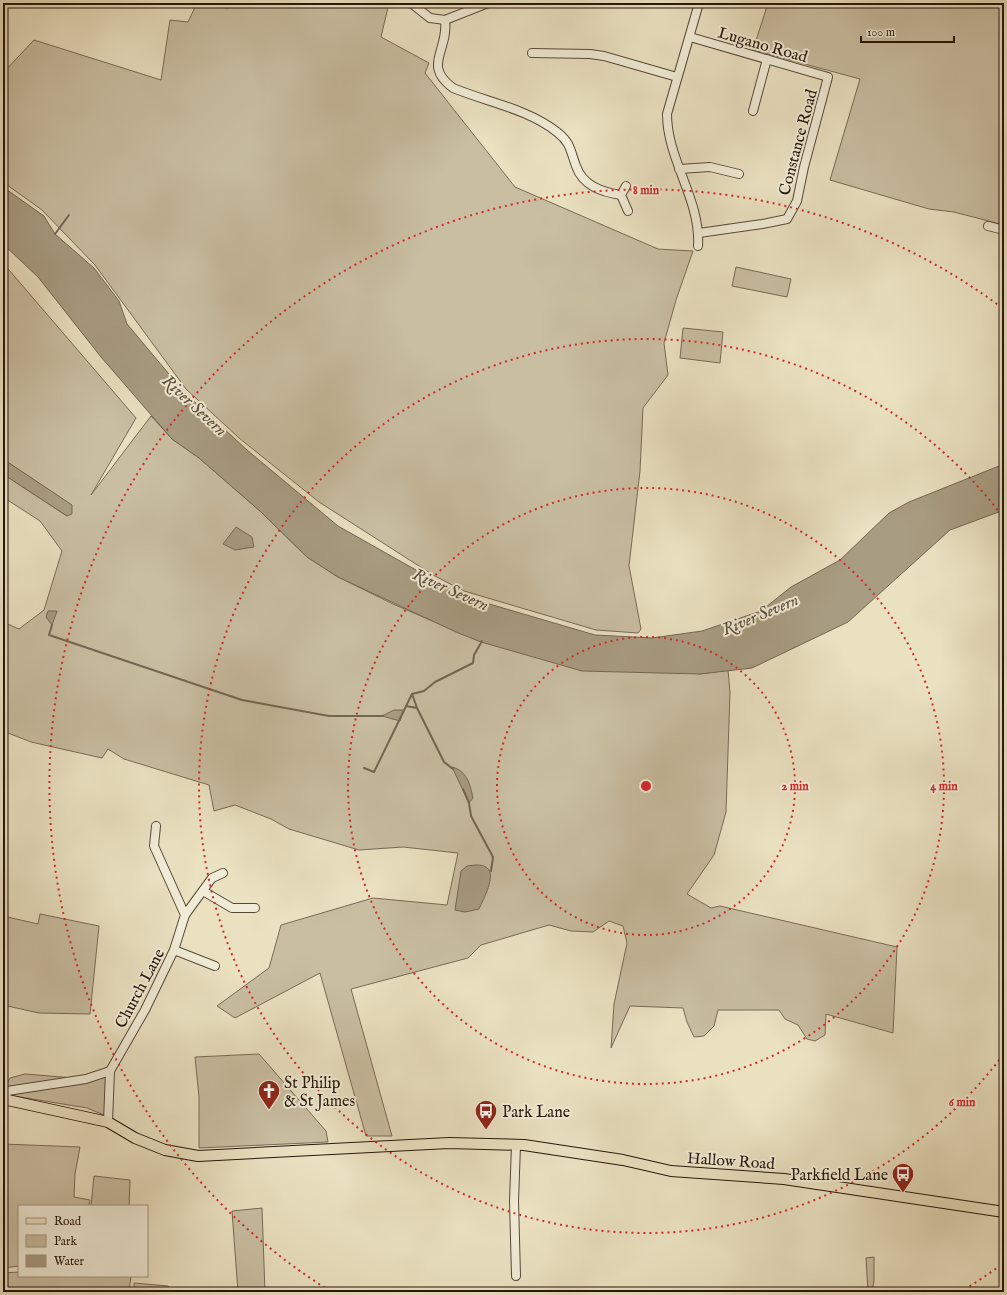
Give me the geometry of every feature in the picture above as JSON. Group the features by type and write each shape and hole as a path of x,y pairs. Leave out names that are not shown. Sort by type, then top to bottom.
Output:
{"main road":[{"name":"Hallow Road","path":"5,1099 108,1122 136,1138 165,1150 198,1156 449,1143 516,1144 623,1160 671,1171 784,1180 1004,1212"}],"street":[{"path":"411,3 430,18 445,20 488,3"},
{"path":"698,246 696,215 679,169 667,130 667,114 700,3"},
{"path":"445,20 446,38 438,57 437,68 440,76 445,82 459,91 529,116 556,131 567,141 575,164 585,180 605,192 621,195"},
{"name":"Lugano Road","path":"690,37 828,77"},
{"path":"532,53 590,54 604,56 677,77"},
{"path":"753,111 767,59"},
{"name":"Constance Road","path":"698,233 787,219 797,201 804,167 828,77"},
{"path":"679,169 710,167 739,174"},
{"path":"621,195 626,186"},
{"path":"621,195 628,211"},
{"path":"988,226 1004,230"},
{"path":"156,826 154,846 185,916"},
{"name":"Church Lane","path":"108,1122 110,1071 145,1010 174,950 185,916 212,878 223,873"},
{"path":"204,891 232,908 255,908"},
{"path":"174,950 215,966"},
{"path":"5,1099 7,1091 86,1079 110,1071"},
{"path":"516,1144 514,1201 516,1276"}],"green space":[{"path":"197,3 211,3 227,8 240,3 389,3 381,37 429,63 425,73 515,187 658,249 693,251 676,300 664,343 668,375 643,408 640,471 629,566 641,629 638,633 596,630 464,591 433,575 319,502 239,438 186,389 95,265 42,210 3,182 3,73 34,40 161,80 170,20 188,22"},
{"path":"768,3 1004,3 1004,225 954,212 929,209 830,180 860,79 753,50"},
{"path":"3,263 136,418 91,495 151,416 172,439 199,458 260,511 307,557 338,577 393,604 481,642 700,674 728,670 730,692 726,812 714,855 687,894 711,908 720,906 897,947 893,1033 826,1014 825,1035 815,1041 807,1039 798,1025 785,1019 779,1010 718,1010 714,1026 704,1036 694,1037 687,1022 683,1008 630,1006 611,1048 614,1004 627,943 623,926 609,921 593,932 571,931 549,925 481,945 468,958 351,989 392,1136 366,1136 320,973 235,1018 217,1006 269,968 281,925 373,898 447,905 458,853 403,847 359,850 289,829 271,819 235,805 214,811 209,785 124,759 108,749 102,758 31,742 3,731 3,622 19,629 44,610 62,551 40,521 3,497 3,474 67,516 71,505 3,459"},
{"path":"736,267 791,279 787,297 732,286"},
{"path":"683,328 723,332 720,363 680,358"},
{"path":"40,914 99,926 90,1014 39,1013 3,1005 3,916 38,924"},
{"path":"259,1054 326,1131 328,1142 199,1148 199,1097 195,1057"},
{"path":"110,1071 106,1116 87,1108 14,1096 3,1090 10,1078 25,1074 86,1079"},
{"path":"3,1144 80,1147 75,1174 74,1197 90,1200 89,1205 18,1205 18,1266 3,1268"},
{"path":"94,1176 130,1180 129,1205 91,1205"},
{"path":"262,1208 265,1292 238,1292 232,1211"},
{"path":"874,1257 874,1281 872,1292 868,1292 866,1258"},
{"path":"18,1272 18,1277 131,1277 129,1292 3,1292 3,1273"},
{"path":"134,1283 168,1286 172,1292 134,1292"}],"water":[{"name":"River Severn","path":"3,187 44,216 55,234 94,268 119,301 127,324 184,392 247,450 338,526 462,596 595,635 652,638 702,631 761,611 791,587 840,560 889,513 909,502 1004,464 1004,510 950,530 848,622 752,668 700,674 582,671 481,642 456,632 338,577 307,557 260,511 199,458 172,439 101,357 38,277 3,244"},
{"path":"3,459 72,505 72,514 67,516 3,474"},
{"path":"236,527 252,537 254,547 235,550 223,544"},
{"path":"48,611 57,611 52,625 46,617"},
{"path":"394,710 404,710 400,721 382,716"},
{"path":"452,767 461,772 467,779 473,798 469,803"},
{"path":"467,866 484,866 487,868 490,871 491,876 479,909 465,912 455,910 461,871"}],"waterway":[{"path":"55,234 69,215"},
{"path":"52,625 49,635 242,700 329,716 383,716"},
{"path":"364,768 374,772 412,694 424,691 435,682 473,663 474,655 482,641"},
{"path":"412,694 417,708"},
{"path":"406,706 417,708 444,762 453,769"},
{"path":"463,789 469,803 471,816 493,857 491,871"}],"place":[{"name":"St Philip & St James","path":"269,1110"},
{"name":"Park Lane","path":"486,1130"},
{"name":"Parkfield Lane","path":"903,1194"}]}
